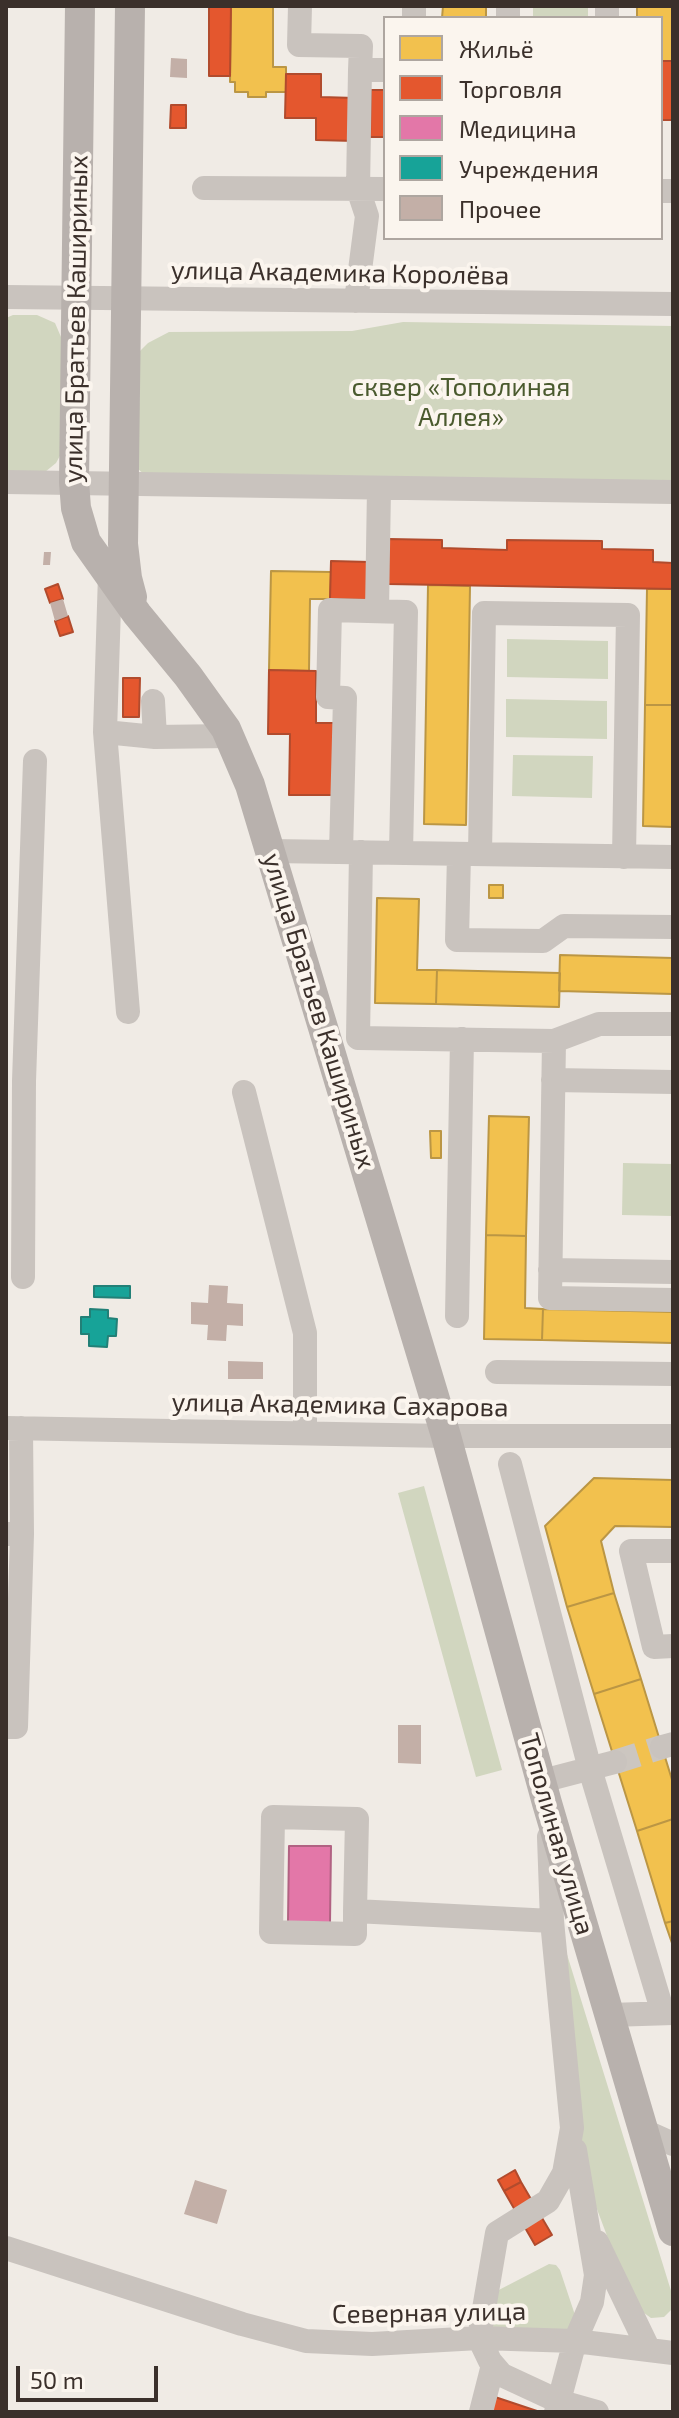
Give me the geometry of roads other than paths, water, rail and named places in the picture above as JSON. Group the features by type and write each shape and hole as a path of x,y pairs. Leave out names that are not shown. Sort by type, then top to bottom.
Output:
{"main road":[{"name":"улица Братьев Кашириных","path":"80,6 76,508 86,542 137,614 188,676 229,736 250,785 446,1436"},
{"name":"улица Братьев Кашириных","path":"130,6 123,544 127,578 137,614"},
{"name":"Тополиная улица","path":"446,1436 544,1792 673,2231"}],"street":[{"path":"300,6 299,45 361,46 358,189 367,216 356,301"},
{"path":"360,70 383,70"},
{"path":"204,188 383,189"},
{"name":"улица Академика Королёва","path":"6,297 673,304"},
{"path":"6,482 673,492"},
{"path":"377,611 379,488"},
{"path":"110,575 105,732 128,1012"},
{"path":"401,853 406,612 330,610 328,697 345,698 358,1038 554,1041 599,1024 673,1024"},
{"path":"624,857 628,615 484,613 469,854 457,940 543,941 564,926 673,927"},
{"path":"153,701 155,737"},
{"path":"105,732 155,737 229,736"},
{"path":"23,1277 15,1081 35,761"},
{"path":"271,851 673,857"},
{"path":"457,1316 462,1039"},
{"path":"554,1041 550,1298 673,1300"},
{"path":"553,1080 673,1082"},
{"path":"244,1092 305,1333 305,1433"},
{"path":"550,1270 673,1272"},
{"path":"497,1372 673,1374"},
{"path":"6,1727 16,1727 14,1428"},
{"name":"улица Академика Сахарова","path":"14,1428 446,1436 673,1436"},
{"path":"510,1464 590,1769 668,2013 610,2015"},
{"path":"673,1551 631,1551 654,1647 673,1646"},
{"path":"557,2407 575,2341 592,2302 596,2275 572,2128 552,1921 544,1792 590,1769 615,1762"},
{"path":"273,1817 357,1819 355,1911 355,1934 271,1932 273,1817"},
{"path":"355,1911 552,1921"},
{"path":"572,2128 564,2173 548,2201 497,2233 479,2338 502,2375 557,2407 593,2412"},
{"path":"644,2131 673,2144"},
{"path":"590,2230 661,2352"},
{"name":"Северная улица","path":"6,2248 242,2324 306,2341 372,2344 479,2338 575,2341 661,2352"},
{"path":"481,2412 493,2365"}],"tunnel":[{"path":"615,1762 662,1747"}],"park label":[{"name":"сквер «Тополиная Аллея»","path":"461,402"}]}
